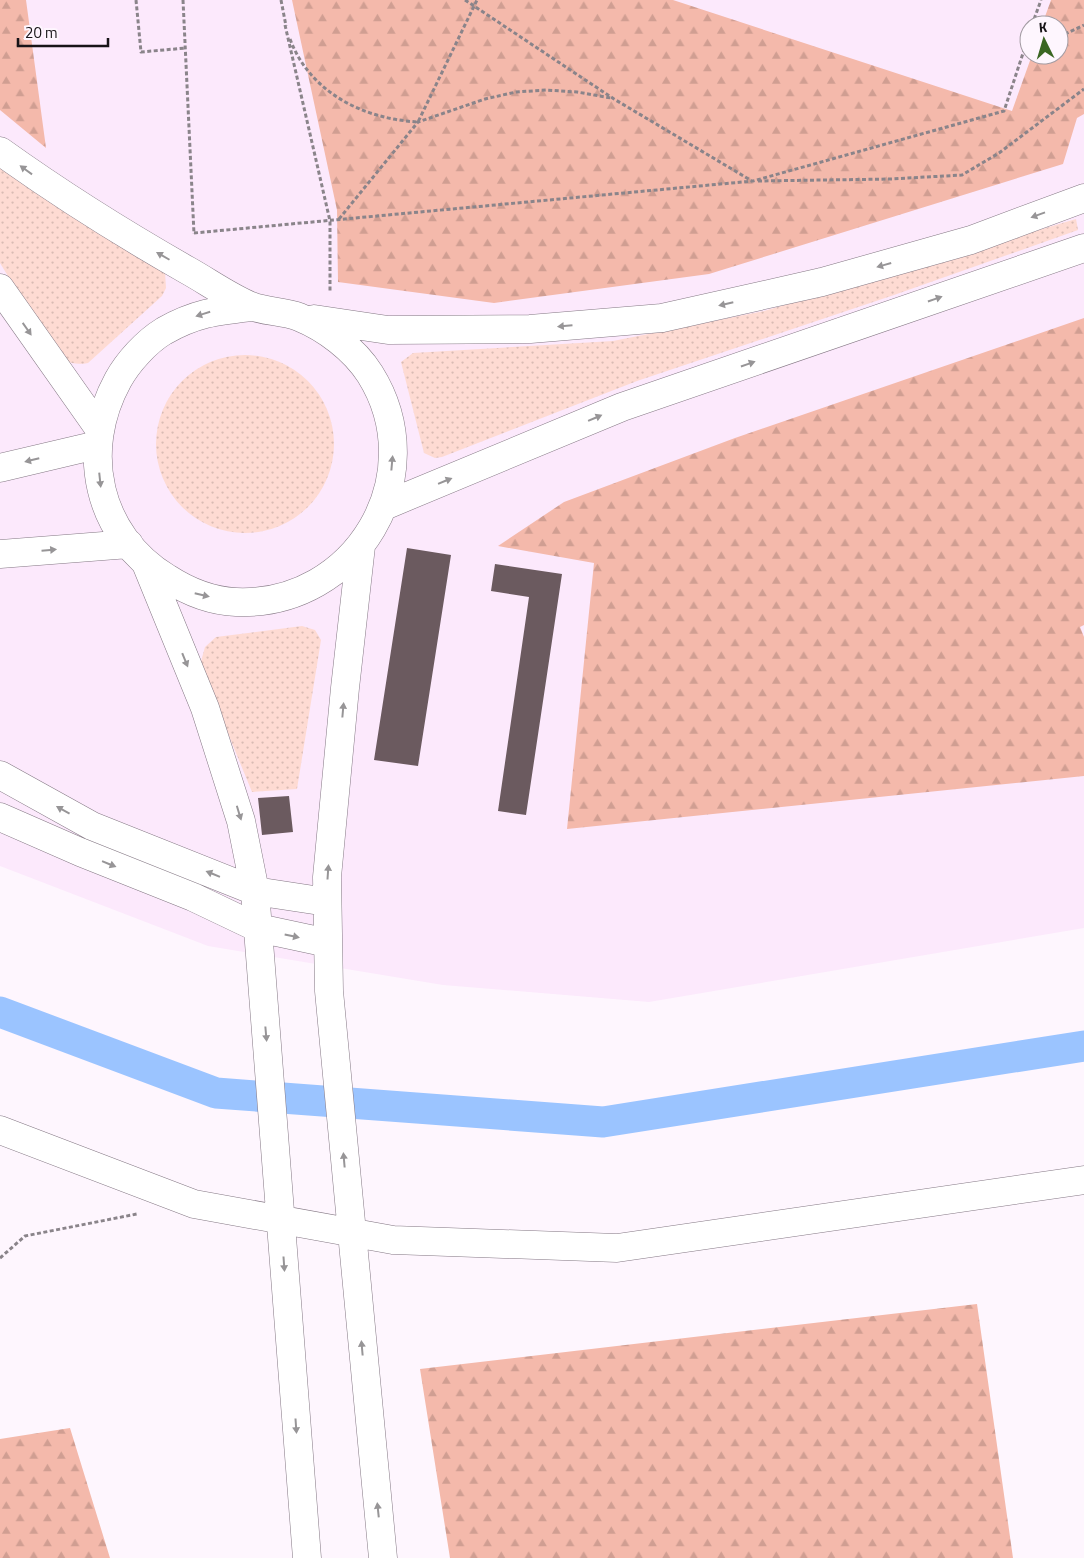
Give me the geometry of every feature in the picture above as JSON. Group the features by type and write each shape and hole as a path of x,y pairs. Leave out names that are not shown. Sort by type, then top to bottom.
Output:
{"street":[{"path":"0,151 51,188 135,240 251,306 298,316 388,330 530,329 662,318 822,282 971,240 1084,198"},
{"path":"384,506 622,407 1084,248"},
{"path":"0,288 98,437"},
{"path":"251,306 204,312 161,333 126,365 106,403 98,437 100,487 117,530 147,566 205,708 241,820 255,891 307,1558"},
{"path":"147,566 188,591 235,602 282,598 326,579 361,546 384,506 394,461 388,416 369,373 338,339 298,316"},
{"path":"0,468 98,437"},
{"path":"0,554 129,544"},
{"path":"361,546 327,876 327,902 329,991 383,1558"},
{"path":"0,775 92,826 255,891 327,902"},
{"path":"0,817 80,852 193,897 258,928 328,944"},
{"path":"0,1130 194,1204 280,1209 350,1220 393,1240 617,1248 1084,1180"}],"path":[{"path":"136,0 141,52 186,48"},
{"path":"183,0 194,233 192,239"},
{"path":"281,0 285,25 330,220 330,296"},
{"path":"465,0 614,99 753,182 1004,111 1020,65"},
{"path":"338,220 418,122 477,0"},
{"path":"1036,15 1041,0"},
{"path":"285,25 293,47 305,66 320,84 336,98 375,116 396,121 418,122 485,99 516,92 546,90 577,92 614,99"},
{"path":"1069,32 1084,25"},
{"path":"194,233 753,182 891,179 962,175 999,153 1084,89"},
{"path":"0,1258 25,1236 147,1212"}],"shaded area":[{"path":"0,0 1084,0 1084,928 649,1002 443,985 208,946 0,866"},
{"path":"0,164 165,272 166,288 162,296 88,363 77,364 69,362 53,350 0,263"},
{"path":"1076,219 1078,230 894,295 637,381 442,457 435,458 424,453 401,362 413,353 613,341 764,311"},
{"path":"236,355 254,355 279,362 294,370 308,381 319,395 327,410 334,435 334,453 327,478 319,493 308,507 294,518 271,529 254,533 236,533 219,529 203,522 189,513 176,500 160,470 156,453 156,435 160,418 167,402 176,388 189,375 219,359"},
{"path":"302,626 315,630 321,640 297,789 252,792 200,665 205,647 216,637"}],"green space":[{"path":"0,0 26,0 46,148 0,110"},
{"path":"292,0 673,0 1012,111 1028,65 1069,65 1069,15 1046,15 1051,0 1084,0 1084,114 1077,118 1063,164 709,274 494,303 338,282 337,210"},
{"path":"1084,318 1084,625 1080,627 1084,637 1084,776 567,829 594,563 498,546 564,502 735,438"},
{"path":"977,1304 1013,1558 450,1558 420,1369"},
{"path":"70,1428 110,1558 0,1558 0,1439"}],"building":[{"path":"407,548 451,555 418,766 374,760"},
{"path":"495,564 562,574 526,815 498,811 529,597 491,591"},
{"path":"289,796 293,832 262,835 258,798"}],"waterway":[{"path":"0,1012 216,1093 603,1122 1084,1046"}]}
